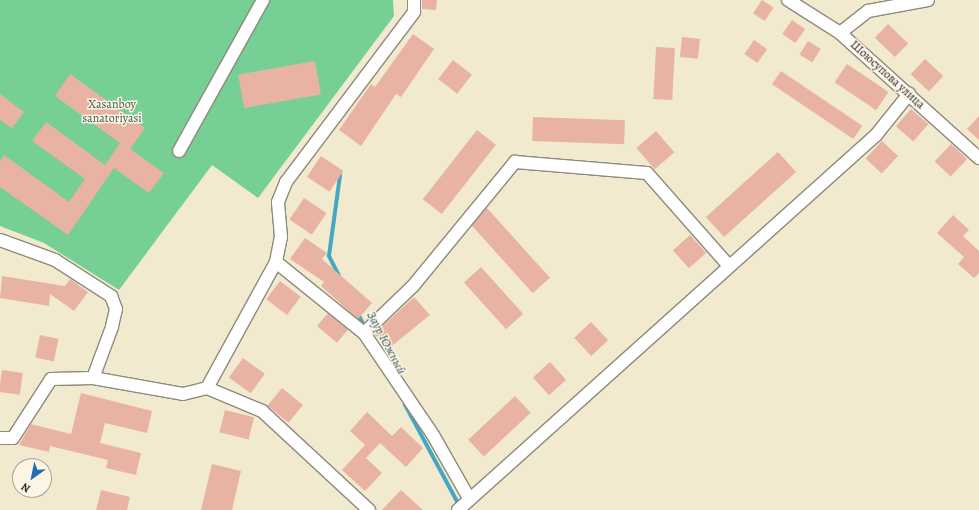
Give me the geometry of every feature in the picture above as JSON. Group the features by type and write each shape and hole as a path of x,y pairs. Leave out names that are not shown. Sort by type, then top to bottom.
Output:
{"street":[{"path":"179,151 263,0"},
{"path":"207,388 276,262 281,237 278,202 283,187 414,12 414,0"},
{"name":"Шоюсупова улица","path":"788,0 840,33 979,158"},
{"path":"840,33 868,10 928,0"},
{"path":"458,510 469,498 876,135 909,94"},
{"path":"364,332 412,286 515,162 647,173 729,266"},
{"path":"0,240 55,260 111,296 116,309 112,327 93,378"},
{"path":"276,262 364,332 434,435 469,498"},
{"path":"0,438 13,438 51,379 93,378 184,394 207,388 262,411 369,510"}],"green space":[{"name":"Xasanboy sanatoriyasi","path":"0,0 393,0 394,16 258,198 212,165 119,290 44,243 0,226"}],"building":[{"path":"422,0 437,0 436,10 422,9"},
{"path":"762,0 774,8 765,21 753,13"},
{"path":"792,20 805,29 795,43 782,34"},
{"path":"888,24 908,43 895,57 875,38"},
{"path":"413,34 434,49 401,97 396,94 361,146 339,130 371,84 375,87"},
{"path":"682,37 700,39 698,59 680,57"},
{"path":"754,40 767,49 757,63 744,54"},
{"path":"808,41 821,49 812,63 800,55"},
{"path":"656,47 675,48 672,100 653,99"},
{"path":"925,59 943,76 929,91 911,74"},
{"path":"453,60 472,75 457,94 438,79"},
{"path":"315,61 321,94 244,108 238,75"},
{"path":"847,64 888,92 876,110 835,82"},
{"path":"781,71 862,126 853,139 772,84"},
{"path":"70,74 145,128 130,149 164,173 149,193 114,168 68,235 0,187 0,161 4,155 69,202 85,179 32,141 46,122 105,165 120,143 55,96"},
{"path":"0,94 24,112 12,128 0,120"},
{"path":"911,109 928,124 913,141 896,126"},
{"path":"979,116 979,140 967,129"},
{"path":"533,117 625,120 624,144 532,141"},
{"path":"477,130 496,145 442,214 423,199"},
{"path":"656,131 674,152 655,169 636,148"},
{"path":"882,141 898,156 882,174 866,159"},
{"path":"951,144 967,159 951,177 935,162"},
{"path":"778,152 796,172 724,237 706,217"},
{"path":"321,156 343,171 329,192 307,177"},
{"path":"304,198 326,213 312,235 289,220"},
{"path":"487,208 550,278 533,293 470,223"},
{"path":"953,215 969,230 963,236 979,251 979,273 974,278 958,264 964,257 937,233"},
{"path":"690,235 706,253 689,268 673,250"},
{"path":"305,238 327,253 322,259 372,303 358,319 321,286 324,282 290,259"},
{"path":"481,267 523,314 506,329 464,282"},
{"path":"2,276 65,286 70,279 88,292 74,311 50,294 49,306 0,298"},
{"path":"280,281 301,297 287,315 266,299"},
{"path":"414,297 430,315 388,349 374,334"},
{"path":"328,313 348,330 337,343 317,326"},
{"path":"591,322 608,340 591,356 574,338"},
{"path":"40,335 59,339 54,361 35,357"},
{"path":"243,358 265,374 251,393 229,377"},
{"path":"550,362 566,380 549,395 533,377"},
{"path":"2,370 23,373 20,395 0,392"},
{"path":"282,388 303,405 289,423 268,406"},
{"path":"81,393 152,411 147,433 105,423 100,443 141,453 136,475 106,468 108,460 50,446 49,452 19,445 31,424 71,434"},
{"path":"515,396 531,413 484,456 468,440"},
{"path":"225,410 254,417 249,440 219,432"},
{"path":"367,412 392,436 401,427 423,448 406,467 380,443 366,458 382,473 365,491 342,470 365,445 350,431"},
{"path":"212,464 241,471 232,510 201,510"},
{"path":"101,490 130,497 127,510 96,510"},
{"path":"401,490 423,510 382,510"}],"waterway":[{"name":"Заур Южный","path":"339,276 329,256 340,176"},
{"name":"Заур Южный","path":"358,313 366,329"},
{"name":"Заур Южный","path":"405,404 460,506"}]}
